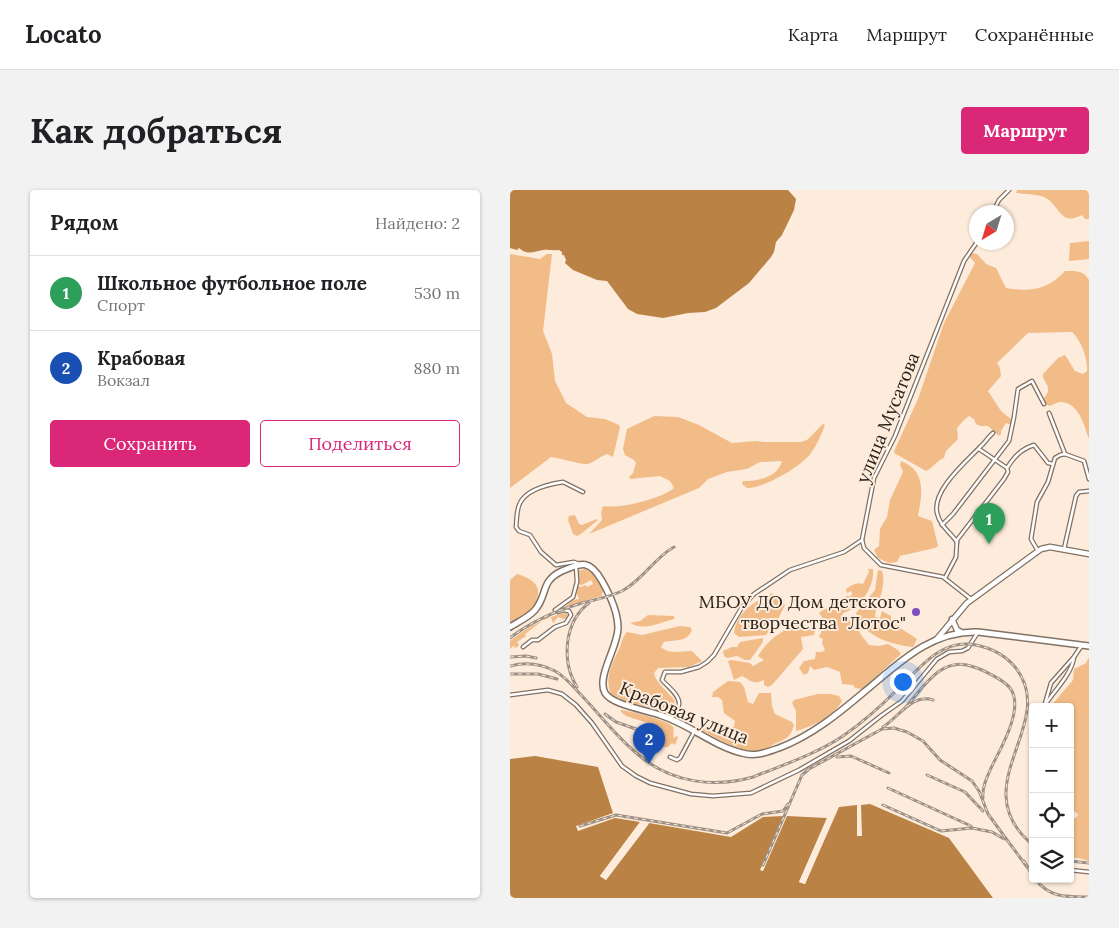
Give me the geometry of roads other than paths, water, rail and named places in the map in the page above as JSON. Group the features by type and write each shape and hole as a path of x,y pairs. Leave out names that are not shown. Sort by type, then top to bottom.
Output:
{"main road":[{"path":"936,640 952,619 972,600 1038,551 1048,547 1089,554"},
{"name":"Крабовая улица","path":"578,566 588,565 596,572 612,602 617,618 616,638 603,680 605,693 618,702 672,719 727,748 746,754 759,754 784,746 806,735 834,717 908,656 936,640 961,632 978,632 1089,646"},
{"path":"510,627 535,610 552,577 578,566"},
{"path":"952,619 957,630 961,632"}],"street":[{"path":"996,205 1009,190"},
{"name":"улица Мусатова","path":"862,540 874,478 895,436 964,261 972,250"},
{"path":"942,525 1009,441 1018,389 1032,380 1044,404"},
{"path":"1049,413 1065,454"},
{"path":"956,542 942,525 937,512 938,499 951,478 993,433"},
{"path":"945,578 956,557 956,542 1004,479 1008,472 1007,468 1017,454 1033,445 1036,446 1048,463 1053,464"},
{"path":"979,449 1007,468"},
{"path":"1038,551 1031,539 1037,502 1048,482 1053,464 1058,456 1065,454 1084,461 1089,479"},
{"path":"523,647 532,640 538,640 555,627 569,620 571,615 568,612 554,610 573,597 578,566 574,562 556,565 541,552 530,536 519,531 516,527 519,505 524,498 534,491 542,487 564,482 583,492"},
{"path":"1064,549 1076,496 1079,492 1089,490"},
{"path":"672,719 679,702 662,680 664,672 682,672 699,667 707,662 714,655 742,607 754,594 790,570 844,552 862,540 864,548 881,565 925,572 945,578 972,600"},
{"path":"510,695 548,690 562,694 576,705 592,723 622,766 636,776 655,785 697,795 751,794 799,770 849,741 902,701 941,656 949,652 962,651 968,648 978,632"},
{"path":"1045,703 1051,683 1082,646"},
{"path":"1047,703 1072,666 1074,657"},
{"path":"670,757 677,760 680,758 694,731"},
{"path":"1074,870 1089,872"}],"railway":[{"path":"510,638 527,626 553,613 622,591 674,547"},
{"path":"577,687 569,666 568,642 574,620 589,603"},
{"path":"510,666 533,664 559,673 625,743 653,766 680,778 695,781 724,782 753,777 799,759 833,742 864,720 923,664 942,650 964,644 987,648 1002,656 1015,667 1026,688 1027,710 1008,778 1006,800 1013,823 1029,841"},
{"path":"510,657 526,656 536,658"},
{"path":"905,708 934,675 952,665 963,664 978,668 1010,688 1014,696 1013,716 1006,738 987,778 983,790 983,798"},
{"path":"510,674 538,674 557,679"},
{"path":"883,727 912,703 925,699 933,700"},
{"path":"605,714 616,722 636,729"},
{"path":"763,865 802,775 809,769 882,729 894,728 907,732 923,741 940,760 972,781 979,791 988,814 1027,867"},
{"path":"837,757 851,756 889,773"},
{"path":"927,775 965,792 983,811"},
{"path":"888,788 971,826"},
{"path":"580,826 616,815 727,833 762,814 783,811 788,804"},
{"path":"883,805 941,831 972,828 992,832 1004,839"},
{"path":"1024,861 1029,869"},
{"path":"1074,861 1089,863"},
{"path":"1039,883 1047,890 1059,895 1089,897"}],"place":[{"name":"Школьное футбольное поле","path":"989,544"},
{"name":"МБОУ ДО Дом детского творчества \"Лотос\"","path":"916,612"},
{"name":"Крабовая","path":"649,764"}]}
